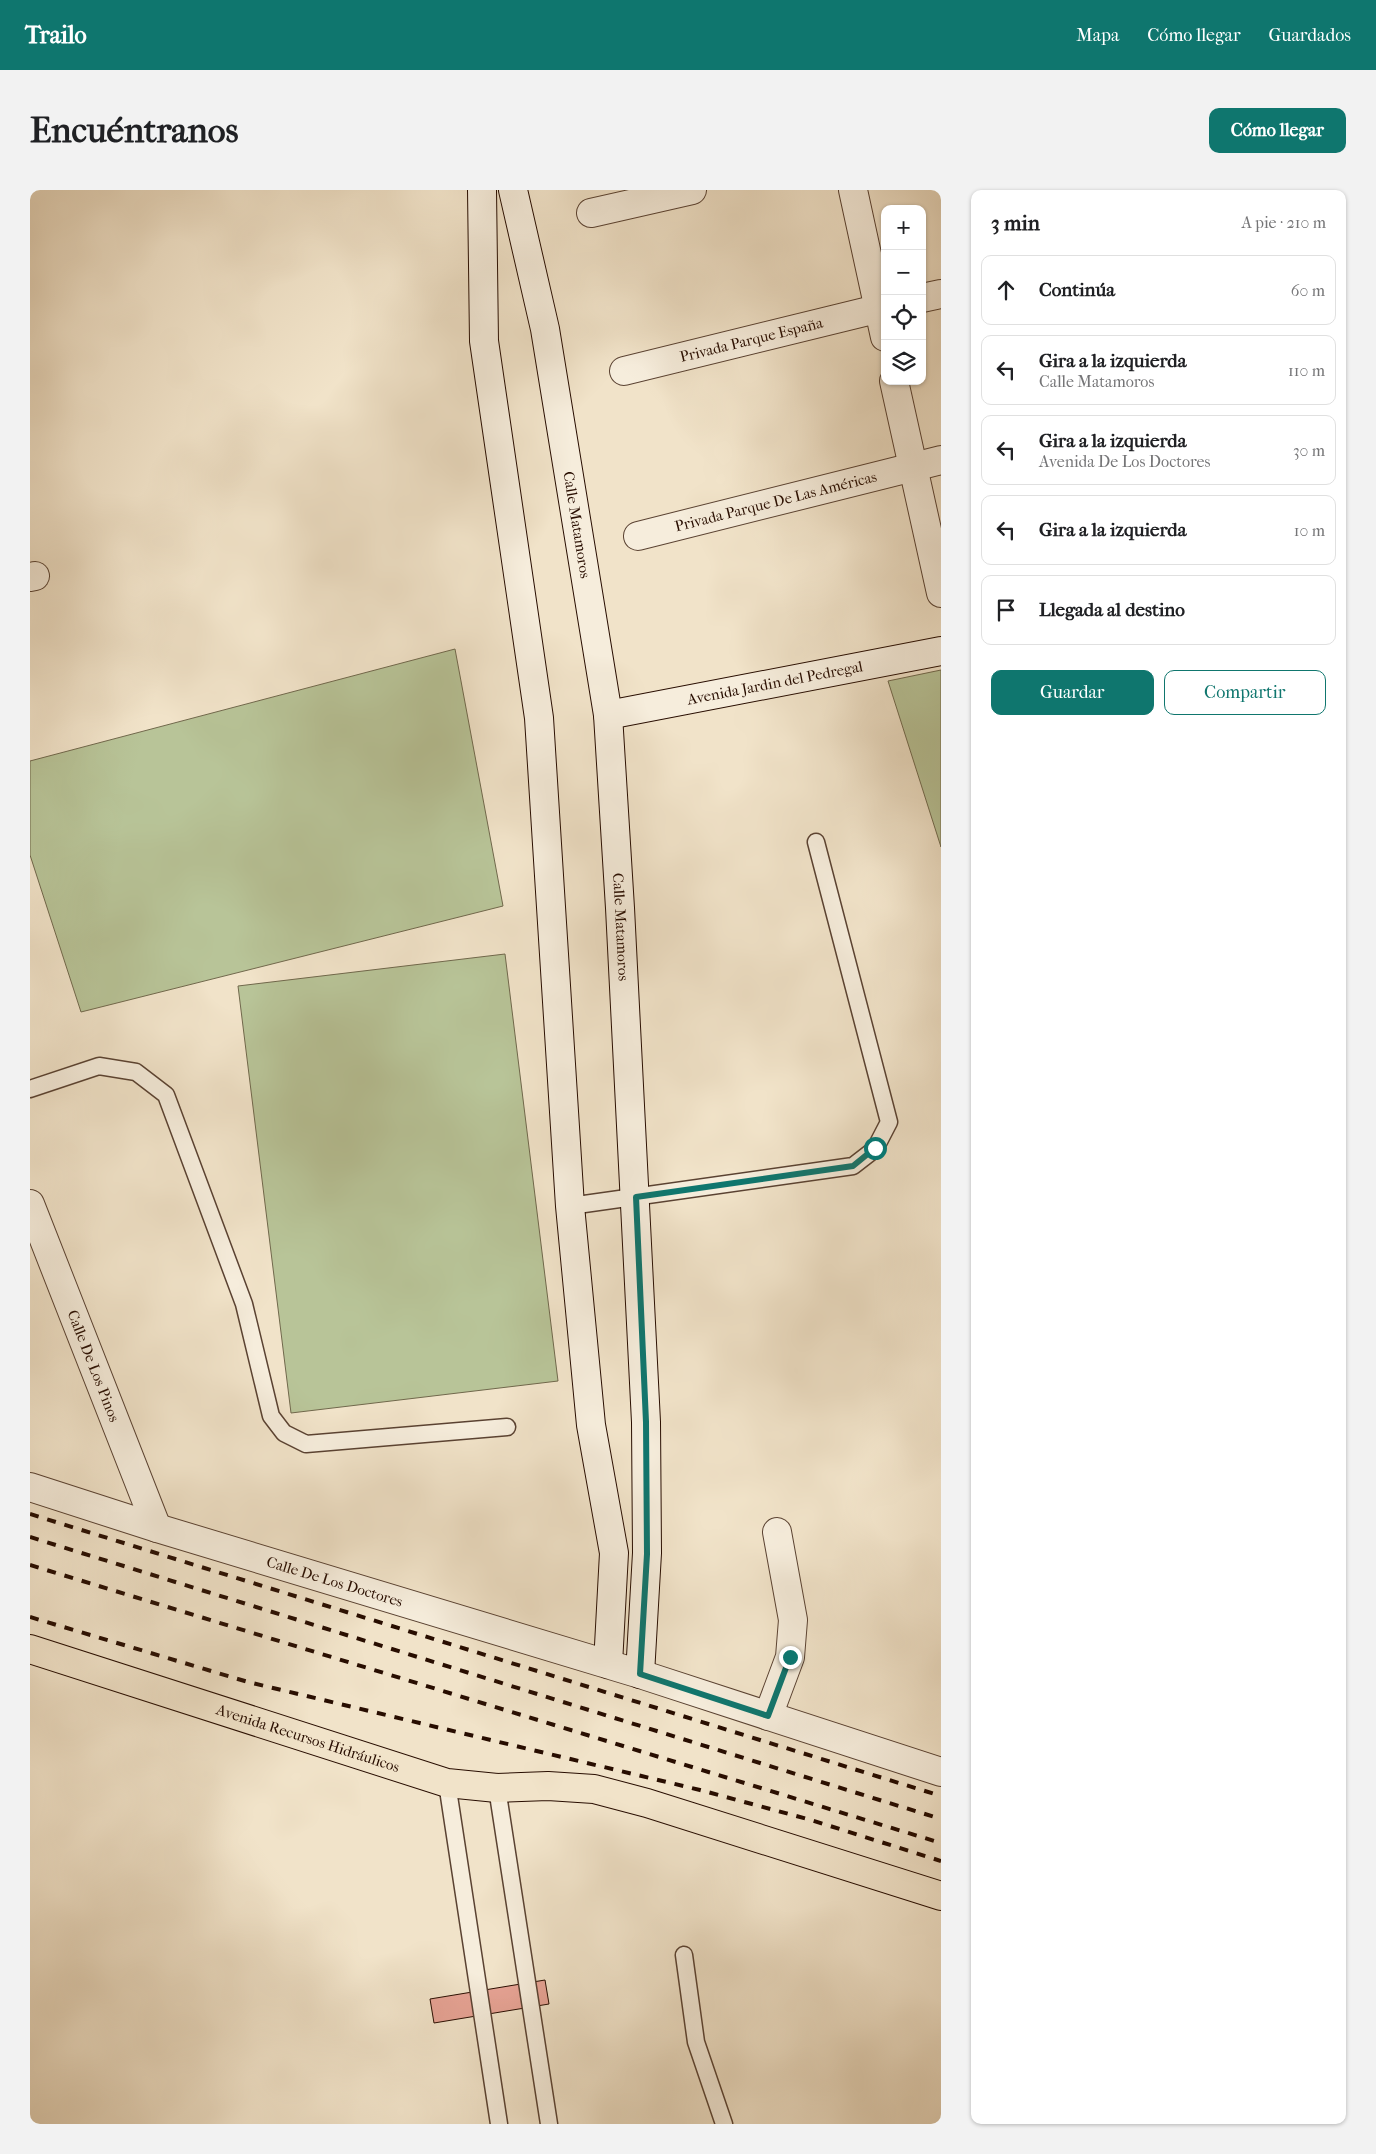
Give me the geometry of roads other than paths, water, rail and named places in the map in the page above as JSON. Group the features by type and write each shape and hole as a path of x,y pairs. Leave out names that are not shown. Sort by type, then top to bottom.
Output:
{"main road":[{"name":"Avenida Recursos Hidráulicos","path":"30,1649 447,1783 497,1788 548,1786 594,1789 646,1803 941,1896"}],"street":[{"path":"482,190 484,342 540,718 570,1206 591,1425 614,1553 608,1664"},
{"name":"Calle Matamoros","path":"513,190 546,329 608,715 636,1197 646,1441 647,1554 640,1674"},
{"path":"591,213 692,190"},
{"path":"853,190 881,304"},
{"path":"926,297 941,294"},
{"name":"Privada Parque España","path":"624,371 881,308"},
{"path":"895,385 941,593"},
{"name":"Privada Parque De Las Américas","path":"638,536 941,460"},
{"name":"Avenida Jardin del Pedregal","path":"608,715 941,651"},
{"name":"Calle De Los Pinos","path":"30,1204 157,1528"},
{"name":"Calle De Los Doctores","path":"30,1487 157,1528 640,1674 941,1772"},
{"path":"768,1716 790,1657 794,1620 777,1532"}],"lane":[{"path":"570,1206 853,1166 875,1148 889,1122 816,842"},
{"path":"30,1089 99,1066 136,1072 166,1095 244,1304 271,1416 284,1434 306,1444 507,1427"},
{"path":"447,1783 499,2124"},
{"path":"497,1788 549,2124"},
{"path":"684,1955 696,2042 724,2124"}],"railway":[{"path":"30,1514 941,1796"},
{"path":"30,1537 941,1819"},
{"path":"30,1565 941,1843"},
{"path":"30,1617 248,1682 700,1790 811,1820 941,1861"}]}
